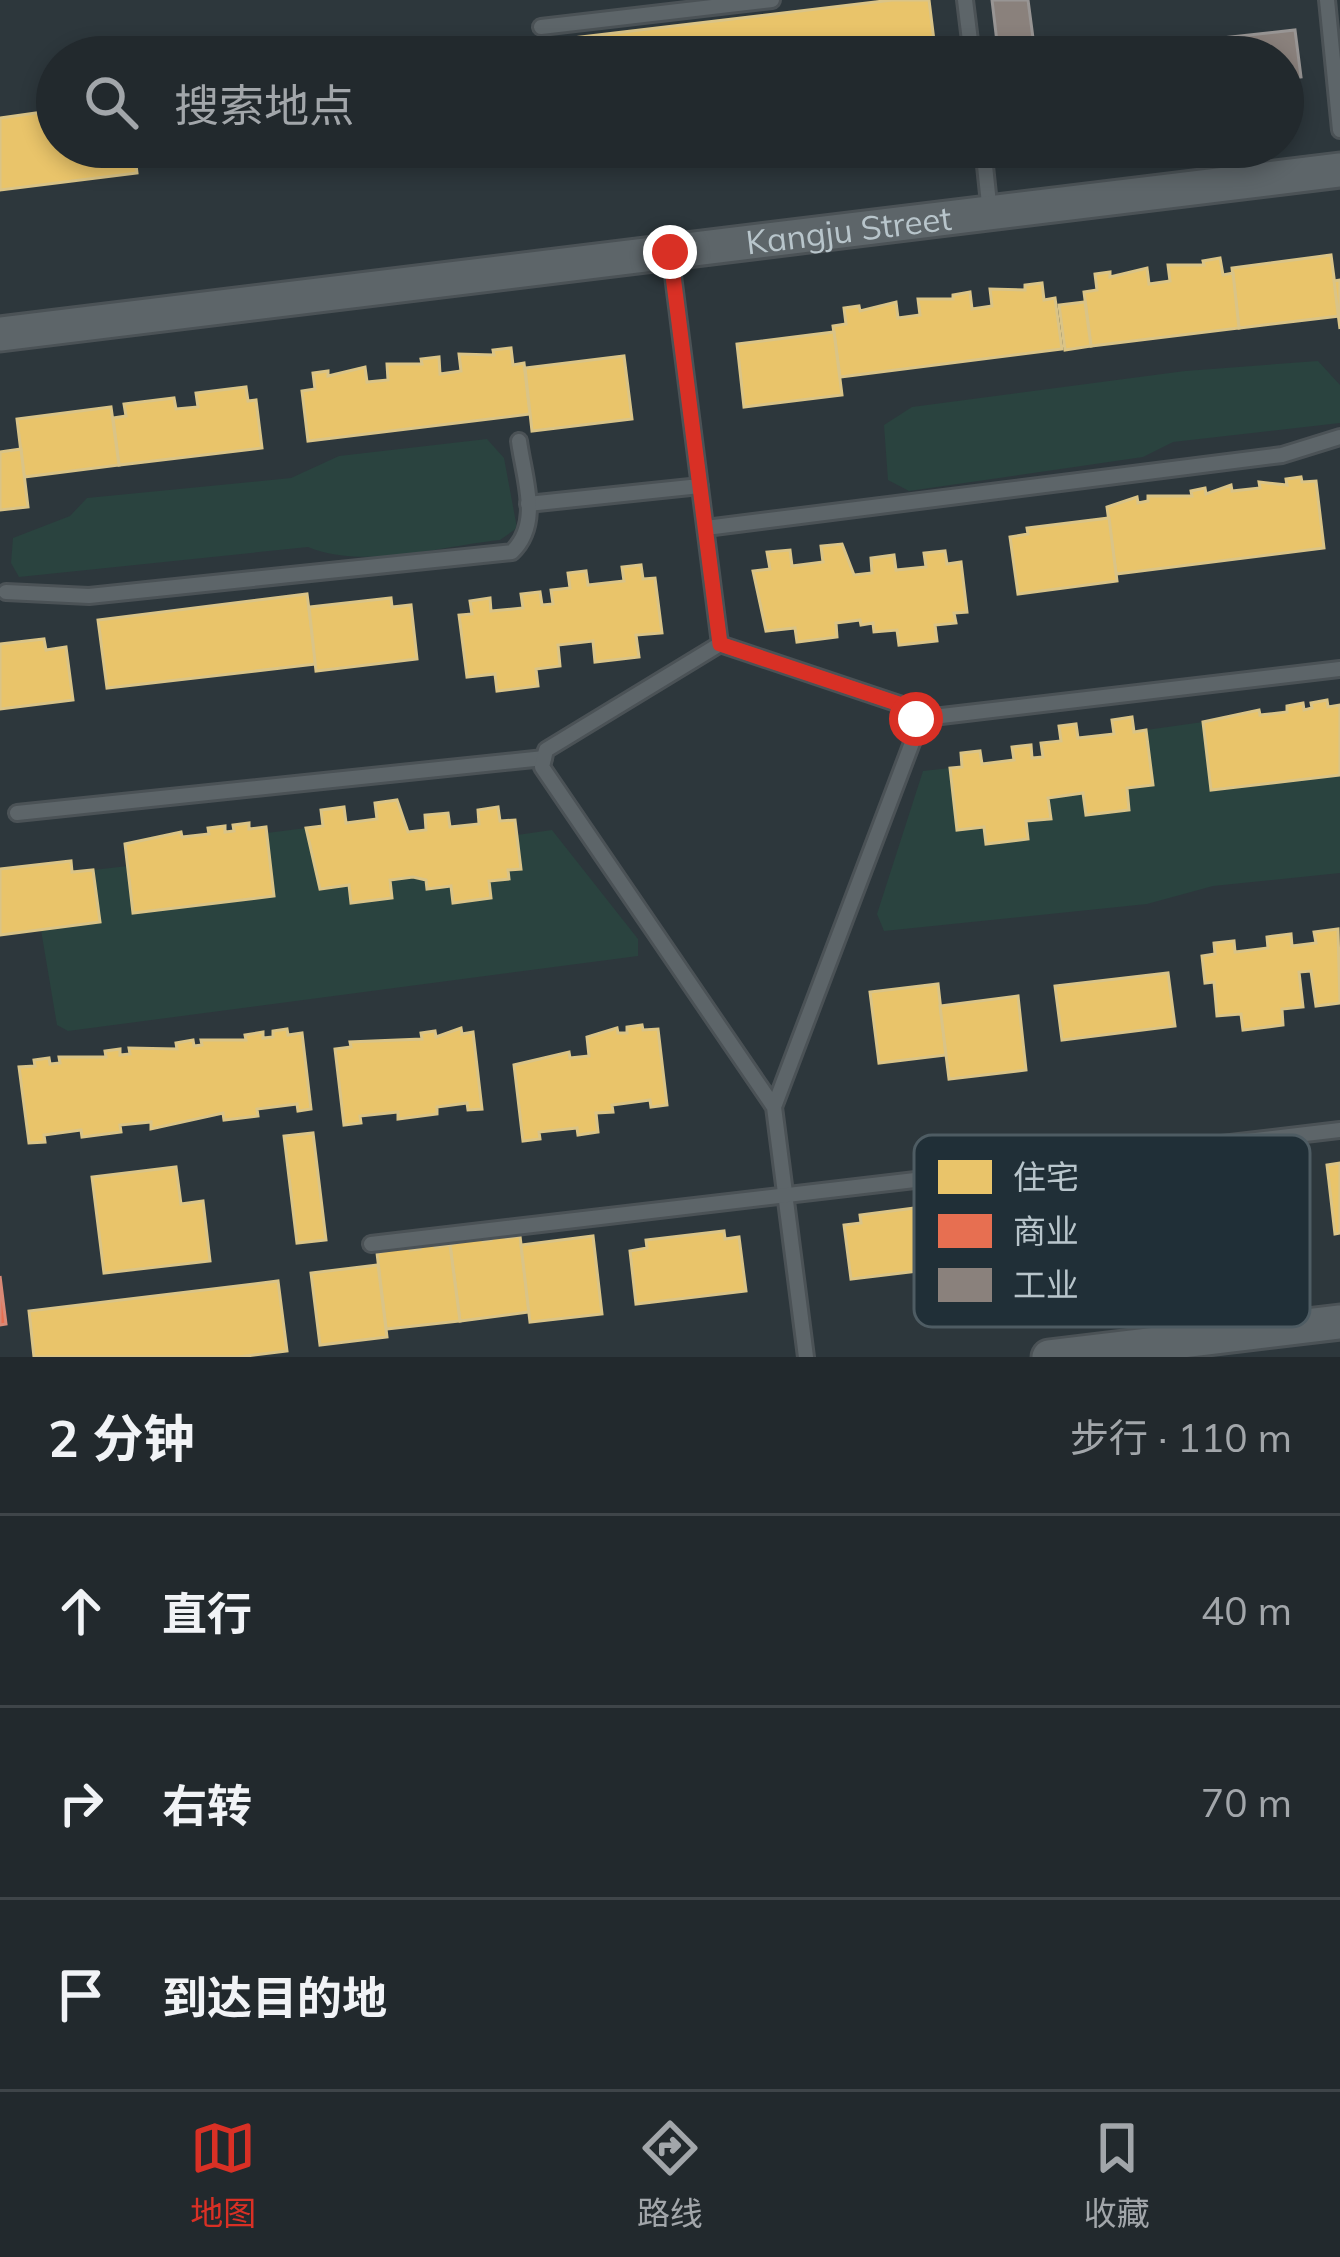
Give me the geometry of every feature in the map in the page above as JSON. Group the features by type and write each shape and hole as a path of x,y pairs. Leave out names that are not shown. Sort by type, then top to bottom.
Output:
{"street":[{"name":"Kangju Street","path":"0,334 1340,170"},
{"path":"1310,1326 1340,1322"},
{"path":"1049,1357 1298,1327"}],"lane":[{"path":"541,28 772,0"},
{"path":"965,0 969,36"},
{"path":"1327,0 1340,130"},
{"path":"985,168 991,213"},
{"path":"670,252 720,644"},
{"path":"706,528 1282,455 1340,436"},
{"path":"6,592 89,596 512,553 526,538 528,504 519,441"},
{"path":"528,504 700,486"},
{"path":"774,1107 918,727 914,709 720,644 546,750 542,767 774,1107 806,1357"},
{"path":"916,719 1340,669"},
{"path":"17,813 544,758"},
{"path":"1297,1135 1340,1130"},
{"path":"371,1244 914,1180"}],"green space":[{"path":"1318,361 1340,385 1340,423 1173,442 1143,457 909,491 888,480 884,425 912,407 1185,371"},
{"path":"487,439 504,458 517,528 500,540 378,556 330,554 308,547 19,577 11,563 13,538 70,516 87,498 291,478 339,456"},
{"path":"1203,722 1212,790 1340,775 1340,873 1213,886 1147,904 884,931 877,914 923,771 950,768 957,829 984,827 987,844 1028,838 1026,821 1050,818 1048,798 1152,785 1146,730"},
{"path":"306,828 320,888 413,877 426,880 428,889 451,886 454,903 490,898 489,881 509,879 508,870 520,868 517,835 552,830 638,939 638,956 68,1031 57,1025 41,930 99,922 93,870 128,866 274,896 267,833"}],"building: 住宅":[{"path":"892,0 929,0 933,36 589,36"},
{"path":"36,113 36,168 136,168 137,173 0,190 0,118"},
{"path":"1331,255 1339,316 1239,328 1232,268"},
{"path":"1220,258 1223,275 1233,273 1239,328 1091,346 1084,292 1097,290 1095,274 1110,272 1110,277 1147,268 1149,284 1170,281 1168,265 1204,265 1203,261"},
{"path":"1340,280 1340,329 1334,281"},
{"path":"1042,283 1044,300 1055,298 1062,349 840,377 833,326 846,324 844,308 859,306 860,311 896,302 898,318 920,315 918,299 953,299 953,295 970,292 972,309 992,306 990,289 1025,290 1025,285"},
{"path":"1085,302 1091,346 1065,350 1059,305"},
{"path":"834,332 842,395 744,407 737,344"},
{"path":"511,348 513,365 524,363 530,414 308,441 302,391 315,389 313,373 328,371 328,376 365,367 367,382 388,380 387,364 422,364 421,359 439,357 440,374 461,371 459,354 494,355 493,350"},
{"path":"624,356 632,419 532,431 525,368"},
{"path":"246,387 248,401 256,400 262,448 119,465 113,418 126,416 124,404 174,398 176,409 198,407 196,393"},
{"path":"111,407 119,465 24,477 17,419"},
{"path":"21,449 28,507 0,510 0,452"},
{"path":"1301,477 1302,482 1316,481 1324,548 1116,574 1107,507 1137,497 1138,503 1148,501 1148,496 1192,496 1191,491 1205,488 1206,494 1231,485 1232,491 1260,488 1259,482 1287,485 1286,479"},
{"path":"1109,518 1117,581 1018,594 1010,537 1028,534 1027,528"},
{"path":"842,544 854,575 872,573 871,558 894,555 896,570 926,567 924,553 945,551 947,564 961,562 967,612 954,613 956,623 935,625 937,641 899,645 897,630 874,632 873,623 861,625 860,620 836,623 837,637 797,642 795,628 766,631 753,571 770,569 767,552 790,550 792,566 823,562 821,546"},
{"path":"641,565 643,579 655,578 662,633 636,635 639,657 595,662 593,641 558,645 560,666 536,669 538,686 497,691 495,674 467,677 459,615 472,614 470,601 490,598 491,611 523,608 521,594 540,592 542,605 553,604 551,590 570,588 568,573 586,571 588,585 624,581 622,567"},
{"path":"307,594 316,664 107,688 98,620"},
{"path":"391,598 392,607 411,605 417,659 316,671 309,607"},
{"path":"44,639 46,650 66,647 73,700 0,709 0,644"},
{"path":"1327,700 1328,707 1340,705 1340,775 1211,790 1203,722 1259,710 1260,715 1287,712 1287,706 1303,703 1304,710 1312,708 1311,703"},
{"path":"1132,717 1134,732 1146,730 1153,785 1127,788 1129,810 1086,815 1083,793 1048,798 1051,819 1026,821 1028,839 986,844 984,827 957,830 950,768 962,767 961,753 980,751 982,764 1014,760 1012,747 1031,745 1032,758 1043,757 1041,743 1061,741 1059,726 1076,724 1078,738 1114,734 1112,720"},
{"path":"397,800 408,832 426,830 425,815 448,813 450,827 479,824 478,810 498,807 500,821 515,820 521,869 508,870 509,879 489,881 491,898 453,903 451,886 427,889 426,880 413,877 390,880 392,898 351,903 349,885 320,889 306,828 323,826 321,810 344,807 346,823 377,819 375,803"},
{"path":"249,823 249,829 266,827 274,896 133,913 125,844 181,832 182,837 209,834 208,828 225,826 225,832 234,831 233,825"},
{"path":"71,861 72,872 93,870 100,922 0,935 0,869"},
{"path":"1338,929 1340,1003 1316,1006 1311,971 1299,972 1303,1007 1282,1009 1283,1025 1243,1030 1241,1014 1217,1016 1214,982 1205,983 1202,956 1215,954 1214,943 1234,941 1235,952 1268,948 1267,937 1291,934 1292,946 1316,943 1314,932"},
{"path":"1168,973 1175,1026 1062,1040 1055,986"},
{"path":"938,984 946,1055 879,1063 870,992"},
{"path":"1018,996 1026,1070 949,1079 940,1006"},
{"path":"642,1025 643,1030 658,1029 667,1105 651,1107 650,1100 612,1105 613,1112 596,1113 598,1132 578,1135 577,1128 539,1132 540,1139 523,1141 514,1065 569,1052 570,1058 589,1056 587,1037 617,1028 618,1033 627,1033 627,1027"},
{"path":"461,1028 462,1034 473,1032 482,1109 468,1110 467,1103 437,1107 437,1114 398,1119 398,1112 360,1116 361,1123 344,1125 335,1049 351,1047 350,1042 422,1039 421,1033 435,1031 436,1037"},
{"path":"287,1029 288,1035 302,1033 311,1109 298,1111 297,1104 257,1109 258,1116 224,1120 223,1113 151,1129 151,1122 120,1125 121,1132 82,1137 81,1130 44,1135 45,1142 29,1143 19,1067 35,1066 34,1060 49,1058 50,1064 60,1063 59,1057 106,1057 105,1051 120,1049 120,1055 130,1054 129,1048 177,1049 176,1043 193,1040 194,1046 202,1045 201,1040 246,1040 245,1035 263,1032 263,1038 273,1037 273,1031"},
{"path":"313,1133 326,1240 297,1243 284,1136"},
{"path":"1340,1163 1340,1233 1335,1234 1327,1165"},
{"path":"176,1167 181,1204 203,1201 210,1261 104,1273 92,1177"},
{"path":"914,1208 914,1271 851,1279 844,1225 861,1223 860,1215"},
{"path":"724,1231 725,1239 739,1237 746,1291 636,1304 630,1251 647,1248 646,1240"},
{"path":"505,1232 506,1238 520,1236 529,1312 460,1321 450,1245 482,1235 483,1241 491,1240 490,1234"},
{"path":"593,1236 602,1314 530,1322 521,1245"},
{"path":"434,1241 435,1247 450,1245 460,1321 386,1329 377,1253 409,1245 410,1250 420,1249 419,1243"},
{"path":"378,1265 387,1337 320,1345 311,1273"},
{"path":"278,1281 287,1351 238,1357 34,1357 29,1311"}],"building: 商业":[{"path":"0,1276 6,1324 0,1325"}],"building: 工业":[{"path":"992,0 1028,0 1033,36 996,36"},
{"path":"1295,30 1296,36 1240,36"}],"route":[{"path":"670,252 720,644 914,709 916,719"}]}
